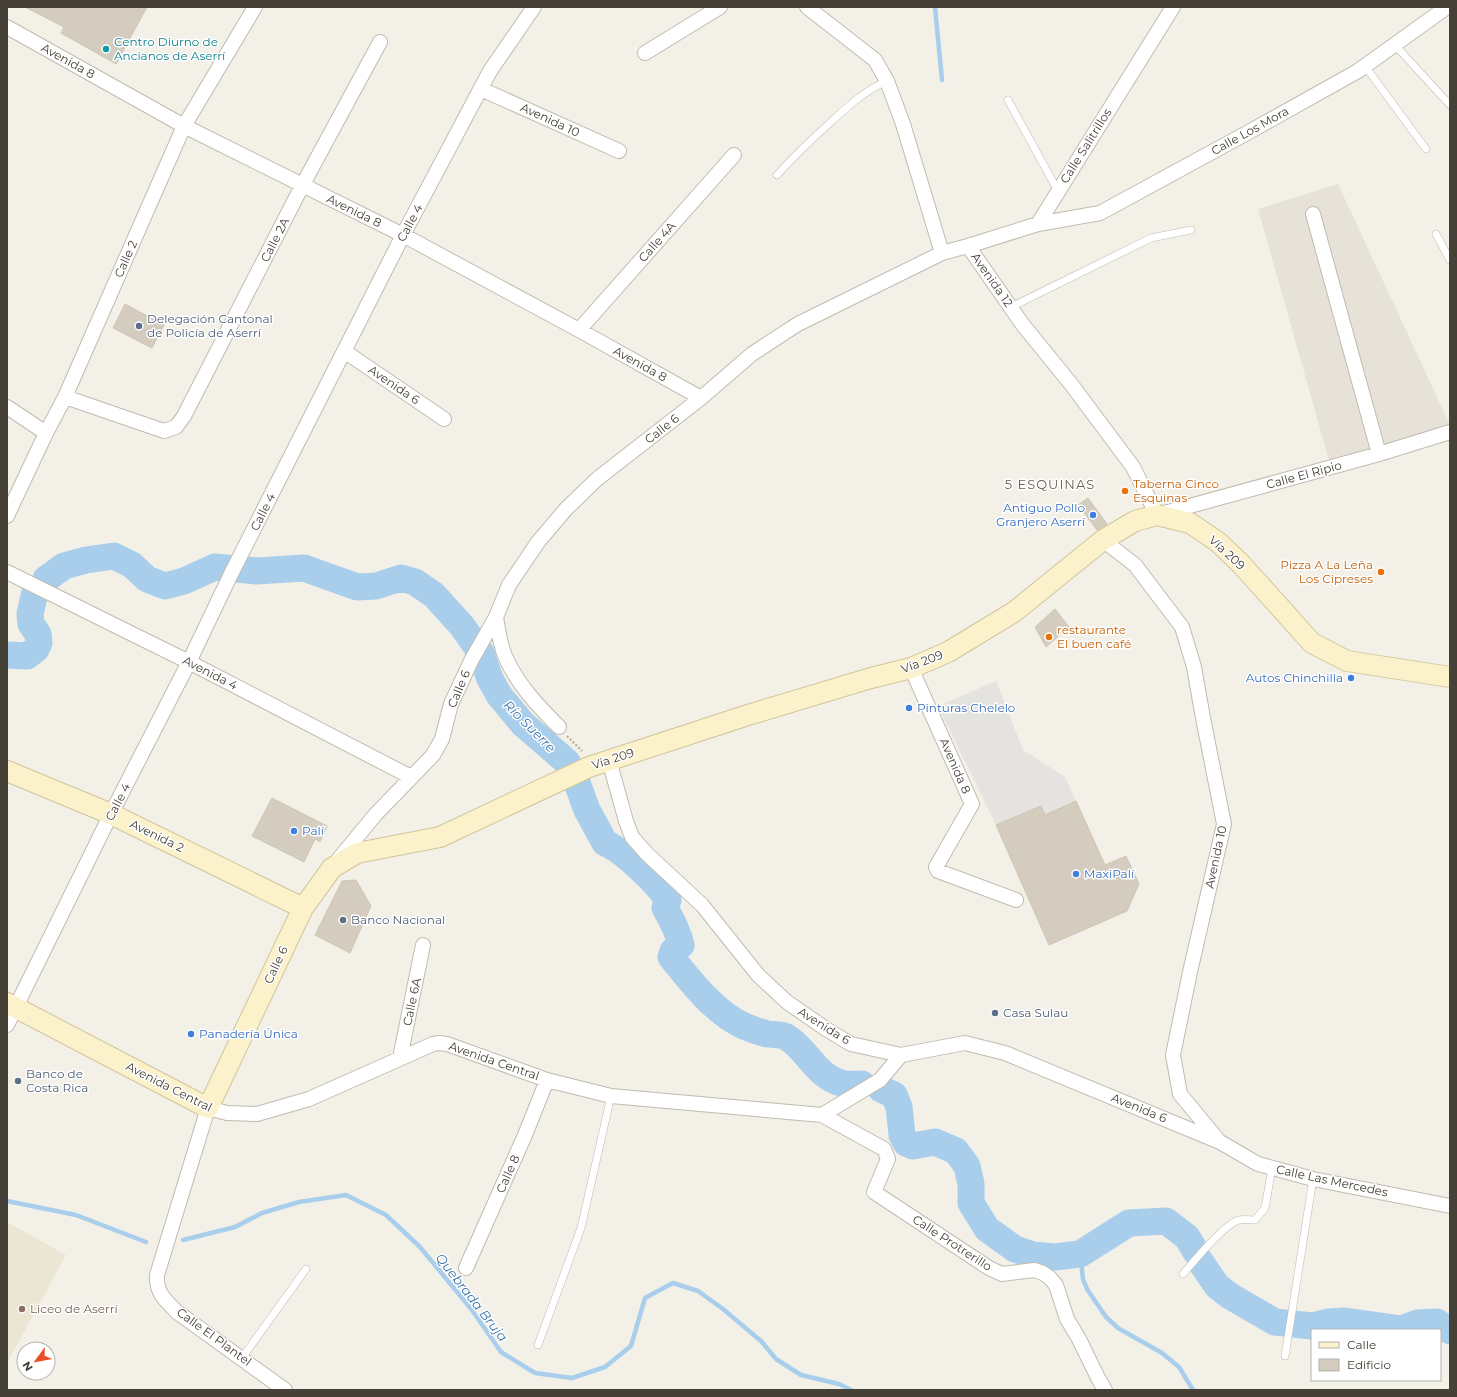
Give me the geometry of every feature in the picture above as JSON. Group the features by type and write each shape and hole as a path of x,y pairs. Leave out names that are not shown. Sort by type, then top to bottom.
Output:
{"main road":[{"name":"Vía 209","path":"332,868 357,853 440,837 556,781 595,765 748,715 871,678 911,668 948,652 1014,612 1104,540 1135,521 1157,515 1190,523 1218,542 1241,564 1312,643 1347,661 1450,677"},
{"name":"Avenida 2","path":"7,771 112,814 303,908"},
{"name":"Calle 6","path":"208,1108 303,908 332,868"},
{"name":"Avenida Central","path":"11,1005 208,1108"}],"street":[{"name":"Calle 2","path":"7,516 46,433 65,397 184,126 255,7"},
{"name":"Calle 4","path":"7,1025 11,1005 112,814 189,662 241,554 403,235 490,71 534,7"},
{"path":"645,53 720,7"},
{"path":"807,7 875,60 887,81 903,124 942,253"},
{"name":"Calle Salitrillos","path":"1038,224 1172,7"},
{"name":"Calle Los Mora","path":"1038,224 1100,213 1254,129 1364,66 1447,7"},
{"name":"Avenida 8","path":"7,27 184,126 403,235 701,398"},
{"name":"Calle 2A","path":"65,397 164,431 176,427 184,416 302,186 380,42"},
{"name":"Avenida 10","path":"481,89 619,151"},
{"name":"Calle 4A","path":"579,330 734,155"},
{"path":"1313,214 1379,454"},
{"path":"968,246 1038,224"},
{"name":"Avenida 12","path":"942,253 968,246 1010,307 1071,384 1133,467 1157,515"},
{"name":"Calle 6","path":"332,868 375,816 433,755 442,739 452,704 472,659 496,617 509,586 538,542 566,508 597,479 701,398 752,354 798,324 942,253"},
{"name":"Avenida 6","path":"344,351 444,419"},
{"path":"7,407 46,433"},
{"name":"Calle El Ripio","path":"1157,515 1379,454 1450,432"},
{"name":"Avenida 10","path":"1104,540 1135,564 1182,627 1194,667 1224,824 1190,972 1173,1055 1180,1094 1220,1142"},
{"name":"Avenida 4","path":"7,572 189,662 411,777"},
{"path":"496,617 505,656 516,676 535,702 559,727"},
{"name":"Avenida 8","path":"911,668 972,804 936,867 936,870 1016,900"},
{"name":"Avenida 6","path":"595,765 626,821 632,837 647,854 702,905 758,975 787,1002 826,1030 851,1044 901,1055 965,1043 1005,1053 1220,1142"},
{"name":"Calle 6A","path":"400,1058 424,945"},
{"name":"Avenida Central","path":"208,1108 227,1113 257,1114 309,1099 400,1058 433,1044 439,1043 447,1044 547,1080 611,1096 822,1115"},
{"path":"822,1115 880,1080 901,1055"},
{"name":"Calle 8","path":"466,1268 525,1135 547,1080"},
{"name":"Calle 6","path":"157,1275 208,1108"},
{"name":"Calle Protrerillo","path":"822,1115 884,1149 888,1160 874,1192 989,1268 1002,1274 1034,1270 1043,1273 1050,1278 1056,1285 1067,1319 1105,1390"},
{"name":"Calle Las Mercedes","path":"1220,1142 1258,1164 1272,1168 1313,1179 1450,1206"},
{"name":"Calle El Plantel","path":"157,1275 157,1284 160,1294 177,1312 285,1390"}],"lane":[{"path":"1395,45 1450,106"},
{"path":"1364,66 1426,149"},
{"path":"777,175 801,148 845,108 873,86 887,81"},
{"path":"1008,100 1058,191"},
{"path":"1010,307 1151,238 1191,230"},
{"path":"1436,234 1450,260"},
{"path":"538,1345 580,1228 611,1096"},
{"path":"1183,1274 1204,1249 1238,1220 1255,1220 1265,1208 1272,1168"},
{"path":"1285,1356 1313,1179"},
{"path":"242,1358 306,1269"}],"path":[{"path":"559,727 595,765"}],"shaded area":[{"path":"1338,184 1450,425 1450,428 1330,464 1258,209"},
{"path":"996,681 1023,750 1065,777 1076,801 1045,815 1041,806 996,825 938,706"},
{"name":"Liceo de Aserrí","path":"7,1222 66,1255 19,1341 16,1341 16,1347 7,1363"}],"building":[{"name":"Centro Diurno de Ancianos de Aserrí","path":"25,7 147,7 116,64 61,33 64,27"},
{"name":"Delegación Cantonal de Policía de Aserrí","path":"125,304 164,325 152,348 113,328"},
{"name":"Antiguo Pollo Granjero Aserrí","path":"1088,498 1107,524 1097,530 1078,505"},
{"name":"restaurante El buen café","path":"1055,609 1069,627 1046,647 1035,627"},
{"name":"Palí","path":"272,798 327,826 320,842 315,839 304,862 252,836"},
{"name":"MaxiPalí","path":"1076,801 1105,865 1126,856 1139,884 1127,911 1049,945 996,825 1041,806 1045,815"},
{"name":"Banco Nacional","path":"356,880 371,906 350,953 315,935 342,881"}],"waterway":[{"path":"935,7 942,80"},
{"name":"Río Suerre","path":"46,579 64,566 86,560 114,556 132,565 147,579 165,586 184,581 215,567 257,571 304,568 357,587 376,586 401,578 415,582 434,595 462,626 481,653 490,679 499,695 523,724 567,762 576,780 587,810 605,843 640,868 668,900 665,908 678,935 681,945 673,951 671,957 695,986 723,1014 734,1021 767,1034 781,1035 788,1038 795,1043 819,1069 832,1080 846,1084 862,1084"},
{"name":"Río Suerre","path":"7,655 27,656 36,649 39,643 38,634 31,624 30,614 35,592"},
{"name":"Río Suerre","path":"881,1089 894,1095 899,1107 902,1135 906,1143 913,1146 935,1142 956,1151 967,1166 971,1184 971,1203 987,1229 1015,1249 1033,1255 1055,1257 1080,1254 1129,1223 1166,1221 1187,1237 1196,1252"},
{"name":"Quebrada Bruja","path":"183,1240 235,1227 262,1213 299,1202 346,1195 386,1215 420,1247 472,1310 501,1352 535,1373 572,1378 605,1367 631,1346 645,1298 673,1283 698,1291 723,1309 761,1341 776,1359 801,1375 839,1384 851,1390"},
{"name":"Quebrada Bruja","path":"7,1201 76,1215 146,1242"},
{"path":"1080,1254 1083,1279 1087,1289 1106,1317 1118,1328 1162,1353 1179,1367 1193,1390"},
{"name":"Río Suerre","path":"1200,1261 1217,1286 1230,1296 1275,1322 1312,1326 1328,1322 1345,1321 1402,1329 1418,1323 1437,1322 1450,1331"}],"place":[{"name":"Centro Diurno de Ancianos de Aserrí","path":"106,49"},
{"name":"Delegación Cantonal de Policía de Aserrí","path":"139,326"},
{"name":"Taberna Cinco Esquinas","path":"1125,491"},
{"name":"Antiguo Pollo Granjero Aserrí","path":"1093,515"},
{"name":"Pizza A La Leña Los Cipreses","path":"1381,572"},
{"name":"restaurante El buen café","path":"1049,637"},
{"name":"Autos Chinchilla","path":"1351,678"},
{"name":"Pinturas Chelelo","path":"909,708"},
{"name":"Palí","path":"294,831"},
{"name":"MaxiPalí","path":"1076,874"},
{"name":"Banco Nacional","path":"343,920"},
{"name":"Casa Sulau","path":"995,1013"},
{"name":"Panadería Única","path":"191,1034"},
{"name":"Banco de Costa Rica","path":"18,1081"},
{"name":"Liceo de Aserrí","path":"22,1309"}],"district":[{"name":"5 ESQUINAS","path":"1050,484"}]}
